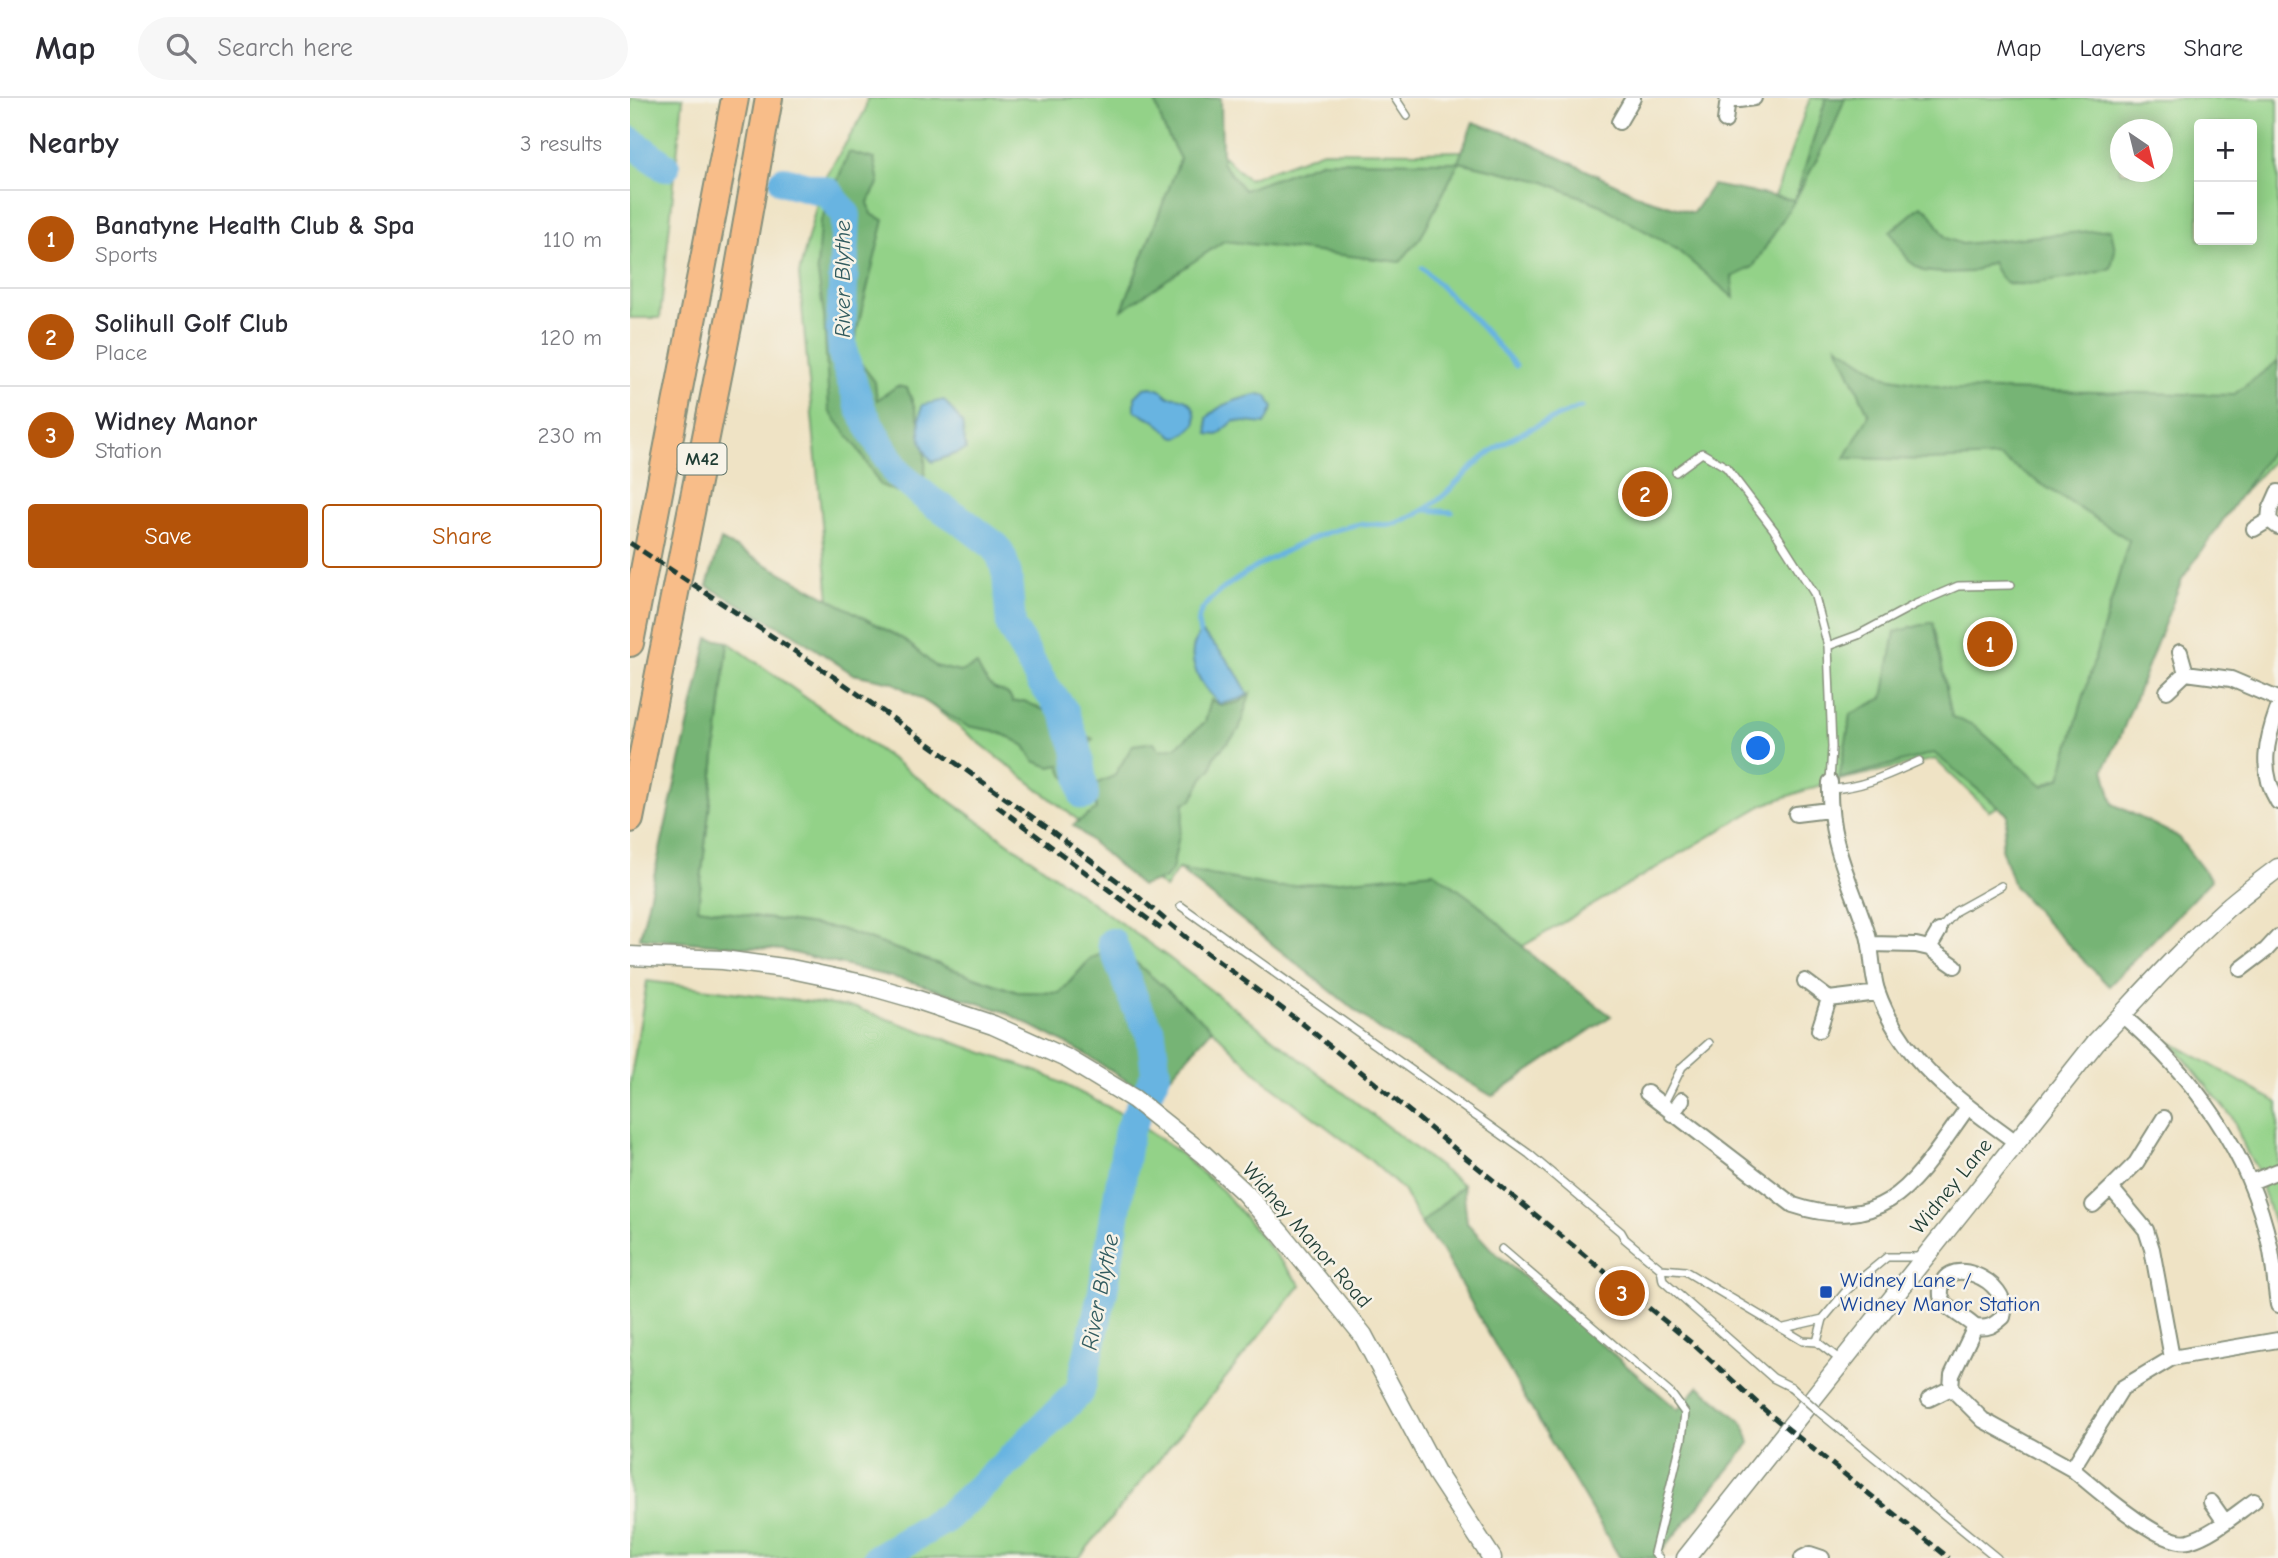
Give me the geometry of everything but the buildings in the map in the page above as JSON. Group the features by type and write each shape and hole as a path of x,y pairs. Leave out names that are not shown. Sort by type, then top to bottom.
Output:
{"highway":[{"name":"M42","path":"630,643 735,98"},
{"name":"M42","path":"630,819 732,306 769,98"}],"street":[{"path":"1619,122 1633,98"},
{"path":"1726,121 1727,98 1755,98"},
{"path":"2254,529 2274,523 2270,510 2278,492"},
{"path":"2180,652 2186,673"},
{"path":"2167,691 2186,673"},
{"path":"2186,673 2231,679 2278,699"},
{"path":"2278,708 2266,755 2269,787 2278,802"},
{"path":"1830,785 1829,810 1838,853 1870,944 1878,993 1895,1031 1928,1073 2016,1142"},
{"path":"1796,814 1829,810"},
{"name":"Widney Lane","path":"1686,1558 2096,1042 2212,922 2278,868"},
{"path":"1929,948 1938,931"},
{"path":"2241,969 2278,937"},
{"path":"1870,944 1916,945 1929,948 1955,967"},
{"name":"Widney Manor Road","path":"630,956 723,960 791,969 863,984 993,1026 1068,1059 1134,1099 1203,1154 1245,1193 1363,1335 1437,1474 1492,1558"},
{"path":"1805,981 1829,999 1878,993"},
{"path":"1819,1030 1829,999"},
{"path":"2122,1015 2158,1046 2222,1125 2251,1182 2270,1246 2278,1304"},
{"path":"1647,1093 1793,1205 1816,1213 1843,1216 1866,1211 1901,1193 1931,1159 1968,1107"},
{"path":"1668,1110 1682,1101"},
{"path":"2093,1205 2136,1163 2165,1118"},
{"path":"2148,1144 2162,1151"},
{"path":"2251,1182 2278,1171"},
{"path":"2111,1188 2146,1230 2172,1358"},
{"path":"1957,1272 1977,1273 2005,1303 2003,1317 1993,1326 1984,1329 1975,1327 1950,1308 1941,1296 1941,1289 1948,1275 1957,1272"},
{"path":"1975,1327 1952,1375 1951,1388 1983,1420 2071,1469 2159,1535 2186,1542 2225,1522 2253,1501"},
{"path":"2071,1469 2122,1388 2172,1358 2278,1340"},
{"path":"1929,1399 1951,1388"},
{"path":"2211,1502 2225,1522"},
{"path":"1801,1558 1810,1554 1822,1558"}],"lane":[{"path":"1395,98 1408,116"},
{"path":"1676,472 1702,453 1726,467 1774,530 1814,593 1828,646 1832,747 1830,785 1844,789 1867,784 1919,761"},
{"path":"1828,646 1858,635 1916,604 1958,586 2011,585"},
{"path":"1938,931 1956,911 2001,886"},
{"path":"1181,906 1529,1154 1661,1269 1685,1271 1803,1341 1817,1342 1844,1362"},
{"path":"1668,1110 1682,1066 1709,1043"},
{"path":"1502,1249 1672,1395 1685,1412 1682,1439 1654,1553 1658,1558"},
{"path":"1817,1342 1823,1319 1847,1290 1887,1257 1924,1257"},
{"path":"1661,1269 1663,1281 1773,1378 1791,1387 1997,1558"},
{"path":"1784,1328 1823,1319"}],"green space":[{"path":"630,98 683,98 660,318 630,318"},
{"path":"867,98 1209,98 1211,126 1216,144 1248,179 1323,151 1509,150 1759,241 1810,98 2278,98 2278,455 2175,565 2096,760 1989,811 1935,759 1830,782 1765,804 1380,1030 1178,869 1165,888 895,677 830,610 799,274 822,183 865,111"},
{"path":"1154,98 1221,98 1222,163 1244,190 1323,161 1458,162 1473,122 1517,137 1644,198 1693,213 1712,185 1795,200 1753,267 1732,277 1734,298 1676,249 1598,204 1542,181 1459,162 1421,237 1400,262 1224,241 1122,310 1180,159 1163,126"},
{"path":"1826,98 1845,98 1833,129 1795,200"},
{"path":"849,152 874,159 879,182 868,202 871,214 884,220 857,330 855,349 860,362 875,382 877,400 897,386 907,388 912,399 922,431 925,477 910,497 880,485 856,446 829,411 824,316 817,268 820,223"},
{"path":"1921,206 1929,211 1946,238 1962,244 2111,229 2115,250 2111,268 2060,280 2028,284 2008,283 2002,279 1992,262 1971,272 1923,271 1909,261 1890,232"},
{"path":"1837,345 1886,377 1954,389 2233,395 2278,361 2278,441 2182,579 2120,737 2104,769 2113,804 2177,836 2211,880 2109,986 2014,886 2001,848 2008,815 1934,753 1839,779 1851,714 1883,698 1895,632 1933,622 1952,717 1974,725 2043,786 2060,778 2129,540 1999,457 1929,460 1845,458 1869,415"},
{"path":"721,540 905,640 935,666 960,672 977,665 989,684 1008,694 1013,702 1024,701 1044,710 1068,694 1078,732 1093,739 1082,758 1089,772 1085,778 1071,783 1063,775 1060,765 1050,767 1034,761 1025,746 1011,738 995,731 967,726 892,682 853,674 793,634 707,586"},
{"path":"708,638 728,642 698,908 840,929 1017,992 1060,993 1091,958 1119,948 1212,1029 1152,1097 1082,1052 1003,1011 916,983 782,950 640,938"},
{"path":"728,642 1168,957 1463,1185 1421,1224 1403,1190 1369,1159 1264,1080 1212,1029 1091,958 1060,993 1017,992 840,929 698,908"},
{"path":"1250,694 1239,730 1214,757 1212,768 1203,778 1192,800 1184,803 1172,870 1164,879 1141,886 1073,825 1096,810 1096,798 1088,787 1114,776 1133,745 1154,742 1159,750 1176,747 1205,722 1211,700 1222,706 1240,702"},
{"path":"1178,869 1278,887 1434,872 1477,903 1537,960 1611,1016 1492,1096 1380,1030"},
{"path":"647,981 856,1008 1044,1074 1128,1117 1177,1151 1223,1191 1301,1285 1079,1558 630,1558 630,1083"},
{"path":"2171,1042 2278,1103 2278,1237 2256,1167 2232,1117"},
{"path":"1463,1185 1467,1223 1491,1249 1678,1410 1699,1386 1744,1424 1750,1443 1656,1558 1620,1558 1442,1251 1421,1224"}],"water":[{"path":"1152,387 1169,397 1181,398 1190,403 1195,412 1196,424 1177,437 1135,411 1135,397 1144,388"},
{"path":"1260,394 1267,396 1273,408 1265,424 1234,421 1218,435 1208,434 1207,418 1212,413 1231,402"},
{"path":"944,400 962,423 966,450 932,462 927,456 920,435 922,405"},
{"path":"1203,634 1217,647 1248,694 1220,704 1201,682 1193,655 1198,636"}],"waterway":[{"name":"River Blythe","path":"630,141 665,167"},
{"name":"River Blythe","path":"784,181 828,192 846,215 841,331 843,354 861,409 898,474 932,502 996,547 1007,575 1011,626 1041,681 1065,713 1077,749 1084,795"},
{"path":"1422,268 1473,318 1516,366"},
{"path":"1200,635 1199,617 1208,603 1238,578 1258,566 1329,532 1360,524 1392,524 1411,517 1439,500 1474,466 1505,442 1581,407"},
{"path":"1427,510 1452,512"},
{"name":"River Blythe","path":"878,1558 946,1518 1080,1391 1103,1291 1129,1130 1156,1074 1151,1033 1136,1005 1112,943"}],"railway":[{"path":"630,543 834,677 1045,826 1136,895 1188,939 1303,1024 1694,1345 1767,1412 1949,1558"},
{"path":"997,806 1165,932"}],"place":[{"name":"Solihull Golf Club","path":"1645,494"},
{"name":"Banatyne Health Club & Spa","path":"1990,644"},
{"name":"Widney Lane / Widney Manor Station","path":"1826,1292"},
{"name":"Widney Manor","path":"1622,1293"}]}
